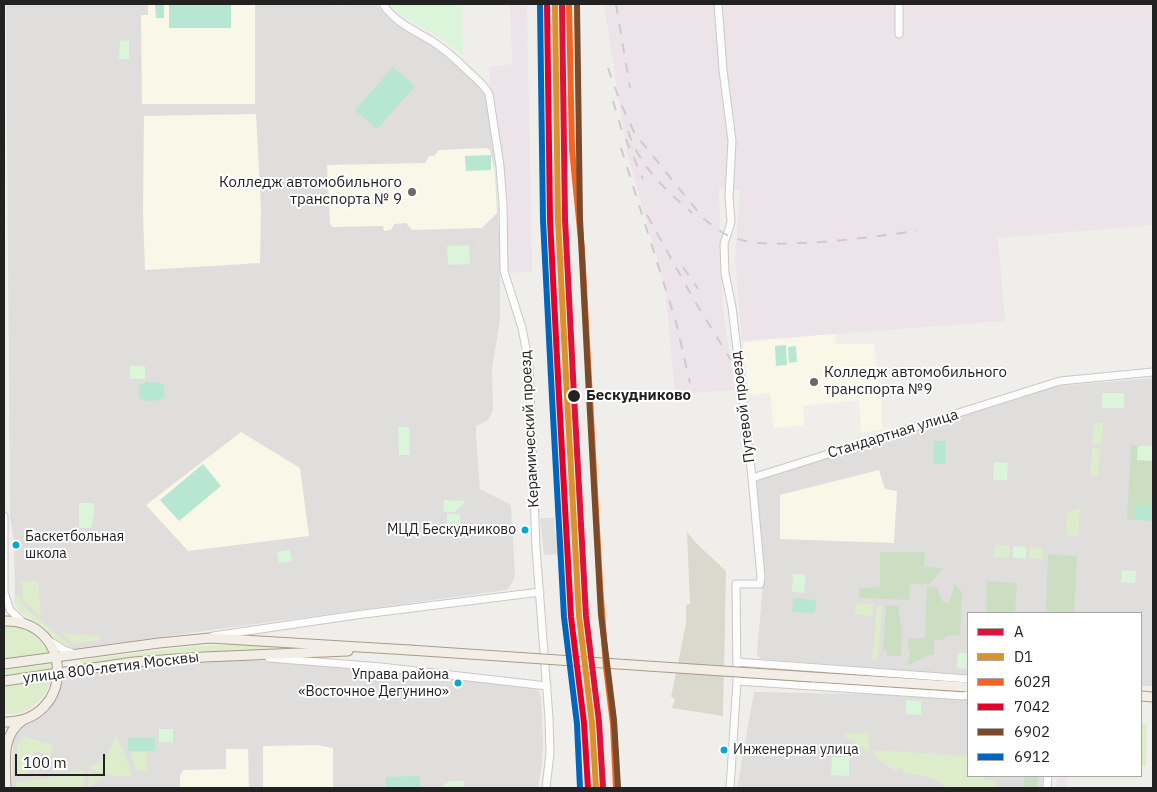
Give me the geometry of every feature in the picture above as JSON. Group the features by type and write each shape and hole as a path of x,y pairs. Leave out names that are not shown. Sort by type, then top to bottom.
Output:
{"main road":[{"path":"4,621 25,624 37,630 47,640 56,656 58,672 56,686 42,709 18,721 4,722"},
{"path":"194,639 258,640 812,678 967,686"},
{"name":"улица 800-летия Москвы","path":"4,664 194,639"},
{"path":"243,656 391,649"},
{"name":"улица 800-летия Москвы","path":"4,681 134,662 243,656"},
{"path":"6,788 5,744 11,730 26,718"}],"street":[{"name":"Керамический проезд","path":"383,4 404,25 432,41 449,54 484,86 489,94 500,166 503,205 504,271 522,328 529,364 535,527 550,745 546,788"},
{"name":"Путевой проезд","path":"718,4 723,70 732,141 729,197 731,222 724,244 725,273 732,307 752,478 761,577 760,584 736,584 737,682 730,788"},
{"path":"898,4 899,34"},
{"name":"Стандартная улица","path":"752,478 1060,381 1153,372"},
{"path":"4,516 4,597 10,610 25,624"},
{"name":"улица 800-летия Москвы","path":"194,639 356,615 540,592"},
{"path":"47,640 60,648 76,654"},
{"name":"улица 800-летия Москвы","path":"243,656 371,666 547,686"},
{"path":"737,662 967,680"},
{"path":"737,682 874,692 967,695"}],"shaded area":[{"path":"6,4 377,4 387,17 447,55 480,86 486,94 496,175 500,252 500,320 492,369 493,410 488,420 476,426 476,435 480,489 511,505 515,577 509,588 506,590 72,649 58,643 46,628 19,610 15,603 14,540 10,517"},
{"path":"148,4 255,4 255,104 142,104 141,15 148,15"},
{"path":"333,4 347,4 347,17 333,17"},
{"path":"510,4 527,4 532,272 508,273 508,203 489,67 512,64"},
{"path":"604,4 1153,4 1153,225 998,238 1005,321 742,341 735,258 740,190 719,189 723,308 735,390 675,394 665,287 627,153"},
{"path":"256,114 261,208 260,263 145,270 143,213 144,116"},
{"name":"Колледж автомобильного транспорта № 9","path":"486,148 490,150 495,172 497,213 482,228 412,230 406,223 394,224 391,230 384,231 383,226 332,227 330,224 327,165 425,163 429,156 434,156 439,150"},
{"path":"493,228 499,228 499,266 479,266 477,238 493,237"},
{"name":"Колледж автомобильного транспорта №9","path":"834,334 836,344 874,344 876,369 880,371 882,429 861,433 859,400 803,406 804,425 774,428 770,393 749,395 743,342"},
{"path":"1153,378 1153,686 1142,686 1142,612 967,612 967,675 760,659 757,653 764,571 755,485 758,480 1058,386"},
{"path":"241,432 300,468 309,536 188,551 146,505"},
{"path":"879,470 885,489 897,491 894,543 780,539 780,495"},
{"path":"908,490 936,490 953,515 948,517 933,495 908,496"},
{"path":"540,518 554,518 555,534 564,533 565,554 544,555"},
{"path":"687,532 726,571 723,716 672,708 675,699 671,697 686,624 686,605 690,604"},
{"path":"210,660 249,660 326,665 423,675 435,679 532,687 541,696 543,741 538,788 12,788 13,736 20,725 38,718 48,710 65,676 134,665"},
{"path":"754,692 967,696 967,777 1043,777 1042,788 737,788"},
{"path":"410,693 476,694 475,702 410,701"},
{"path":"317,745 333,748 333,788 263,788 263,746"},
{"path":"226,749 248,749 249,788 180,788 180,776 183,770 226,769"},
{"path":"1057,777 1067,777 1066,788 1056,788"}],"green space":[{"path":"155,4 164,4 164,18 156,18"},
{"path":"169,4 231,4 231,28 169,28"},
{"path":"390,4 462,4 463,55 442,39 397,12"},
{"path":"120,40 129,41 129,59 119,59"},
{"path":"393,67 415,86 377,129 355,110"},
{"path":"491,155 491,170 466,171 465,156"},
{"path":"469,245 470,264 448,265 447,246"},
{"path":"786,345 787,365 776,366 775,346"},
{"path":"796,346 797,362 789,363 788,347"},
{"path":"130,366 145,366 145,379 130,379"},
{"path":"147,382 157,382 164,385 165,397 152,401 139,398 139,385"},
{"path":"1102,393 1124,393 1124,408 1102,408"},
{"path":"1094,423 1103,423 1101,445 1092,444"},
{"path":"398,427 409,427 410,455 399,455"},
{"path":"934,441 946,441 945,464 933,464"},
{"path":"1131,445 1138,446 1137,460 1153,461 1153,506 1137,505 1136,520 1127,520"},
{"path":"1138,446 1153,446 1153,461 1137,460"},
{"path":"1092,448 1100,449 1098,477 1090,476"},
{"path":"994,462 1008,463 1007,480 993,480"},
{"path":"203,464 221,486 179,521 160,500"},
{"path":"444,500 466,501 455,512 443,512"},
{"path":"79,503 94,503 91,528 79,528"},
{"path":"1136,505 1153,506 1153,521 1136,520"},
{"path":"1080,508 1078,536 1066,535 1067,513"},
{"path":"447,514 460,514 460,533 447,533"},
{"path":"995,545 1010,546 1009,558 994,557"},
{"path":"1013,546 1026,547 1026,559 1013,558"},
{"path":"1030,547 1043,548 1042,559 1029,559"},
{"path":"290,550 292,561 279,563 277,552"},
{"path":"880,552 925,552 924,567 943,568 930,584 910,584 909,600 859,598 859,588 880,587"},
{"path":"1048,554 1077,556 1074,612 1046,612"},
{"path":"1122,570 1136,571 1135,583 1121,582"},
{"path":"793,574 806,575 804,593 792,592"},
{"path":"22,581 38,581 41,617 23,600"},
{"path":"987,581 1017,583 1015,612 986,612"},
{"path":"955,584 962,592 960,635 946,636 944,640 934,640 934,655 929,655 907,666 910,655 908,639 925,638 927,586 937,588 943,602 949,603"},
{"path":"15,596 20,596 21,604 74,649 65,648 58,643 46,628 21,613 16,606"},
{"path":"793,598 816,600 815,613 792,612"},
{"path":"856,603 873,604 872,616 855,615"},
{"path":"886,605 898,606 902,630 901,656 887,656 887,650 883,650"},
{"path":"877,606 882,606 878,660 872,660"},
{"path":"4,624 25,629 36,635 50,653 4,659"},
{"path":"62,633 99,636 100,640 72,644"},
{"path":"258,644 311,648 160,656 81,665 80,660 195,646"},
{"path":"958,653 967,653 967,669 957,668"},
{"path":"52,662 53,669 4,676 4,669"},
{"path":"53,676 46,692 35,705 22,713 4,714 4,684"},
{"path":"906,700 921,701 921,715 906,714"},
{"path":"1142,722 1147,726 1146,766 1142,766"},
{"path":"159,729 173,729 173,742 159,742"},
{"path":"844,733 869,733 869,753 844,736"},
{"path":"23,736 53,745 50,756 34,751 26,776 17,775 17,747"},
{"path":"115,736 122,747 132,776 112,776 87,768 101,759 106,759"},
{"path":"128,738 155,738 155,751 128,751"},
{"path":"874,750 967,756 967,777 984,777 984,780 995,781 995,788 949,788 926,776 906,774 901,768 897,767 896,772 874,756"},
{"path":"130,752 147,752 147,771 136,771"},
{"path":"832,757 849,757 849,776 831,775"},
{"path":"82,770 84,772 85,788 16,788 16,782 50,778"},
{"path":"88,772 103,776 103,779 99,779 89,788"},
{"path":"420,776 420,788 386,788 386,777"},
{"path":"1024,777 1038,777 1037,788 1024,788"},
{"path":"450,781 464,781 464,788 439,788"}],"railway":[{"path":"547,4 552,31"},
{"path":"616,4 630,88"},
{"path":"608,68 621,104 635,134 704,219 726,234 746,241 780,244 843,240 917,231"},
{"path":"613,101 621,128 643,179"},
{"path":"628,131 646,166 663,186 692,213"},
{"path":"621,148 676,322 690,383"},
{"path":"647,215 694,300 731,360"},
{"path":"683,267 698,289"}],"transit line":[{"name":"7042","path":"547,4 550,220 559,397 571,617 584,723 588,788"},
{"name":"D1","path":"555,4 558,219 567,396 579,616 592,723 596,788"},
{"name":"A","path":"562,4 565,219 574,396 586,616 599,722 603,788"},
{"name":"602Я","path":"569,4 572,149 582,250 600,585 606,667 613,724 616,788"},
{"name":"6902","path":"577,4 580,219 589,395 601,615 614,720 618,787"},
{"name":"6912","path":"540,5 543,220 552,397 564,617 577,724 580,788"}],"place":[{"name":"Колледж автомобильного транспорта № 9","path":"412,192"},
{"name":"Колледж автомобильного транспорта №9","path":"814,382"},
{"name":"Бескудниково","path":"574,396"},
{"name":"МЦД Бескудниково","path":"525,530"},
{"name":"Баскетбольная школа","path":"16,545"},
{"name":"Управа района «Восточное Дегунино»","path":"458,683"},
{"name":"Инженерная улица","path":"724,750"}]}
